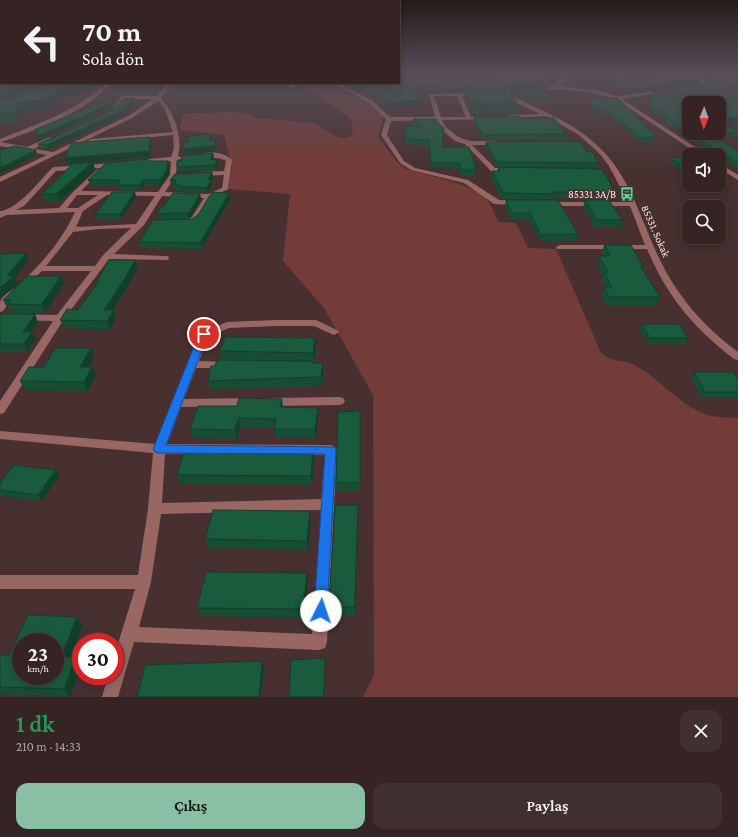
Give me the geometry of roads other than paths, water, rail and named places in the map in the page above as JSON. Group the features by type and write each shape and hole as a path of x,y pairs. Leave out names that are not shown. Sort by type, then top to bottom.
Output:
{"street":[{"path":"0,142 78,107"},
{"path":"112,110 115,107"},
{"path":"0,180 130,117 145,107"},
{"path":"0,410 5,396 60,318 107,256 142,224 161,194 177,175 174,159 177,148 176,133 166,107"},
{"path":"376,107 389,119 493,118"},
{"path":"435,107 441,126 457,140 467,144 494,170 517,170"},
{"path":"464,107 469,118"},
{"name":"85331. Sokak","path":"527,107 563,124 591,142 607,158 632,204 650,247 672,290 708,333 738,357"},
{"path":"630,107 693,148"},
{"path":"501,118 545,115"},
{"path":"389,119 384,135 402,162 413,169 466,181 497,202 526,204"},
{"path":"0,134 20,133"},
{"path":"91,141 176,133"},
{"path":"28,149 57,136"},
{"path":"0,142 53,154"},
{"path":"577,142 591,142"},
{"path":"467,144 506,143"},
{"path":"75,194 161,194 209,196 225,189 229,160 225,156 217,154 195,157"},
{"path":"2,214 21,204 54,169 104,166 188,157"},
{"path":"61,210 104,166"},
{"path":"726,170 738,178"},
{"path":"188,175 227,173"},
{"path":"2,214 80,210 106,194"},
{"path":"176,223 190,222 195,219 209,196"},
{"path":"541,204 632,204"},
{"path":"0,309 8,298 23,286 40,268 72,230 80,210"},
{"path":"72,230 142,224"},
{"path":"560,247 650,247"},
{"path":"107,256 165,258"},
{"path":"40,268 98,269"},
{"path":"0,317 60,318"},
{"path":"110,697 130,634 144,582 155,509 159,449 204,334 227,325 316,323 334,332"},
{"path":"193,364 239,365"},
{"path":"178,403 339,401"},
{"path":"0,435 159,449 331,450 319,642 130,634"},
{"path":"155,509 328,504"},
{"path":"0,582 144,582"}],"place":[{"name":"85331 3A/B","path":"627,194"}]}
